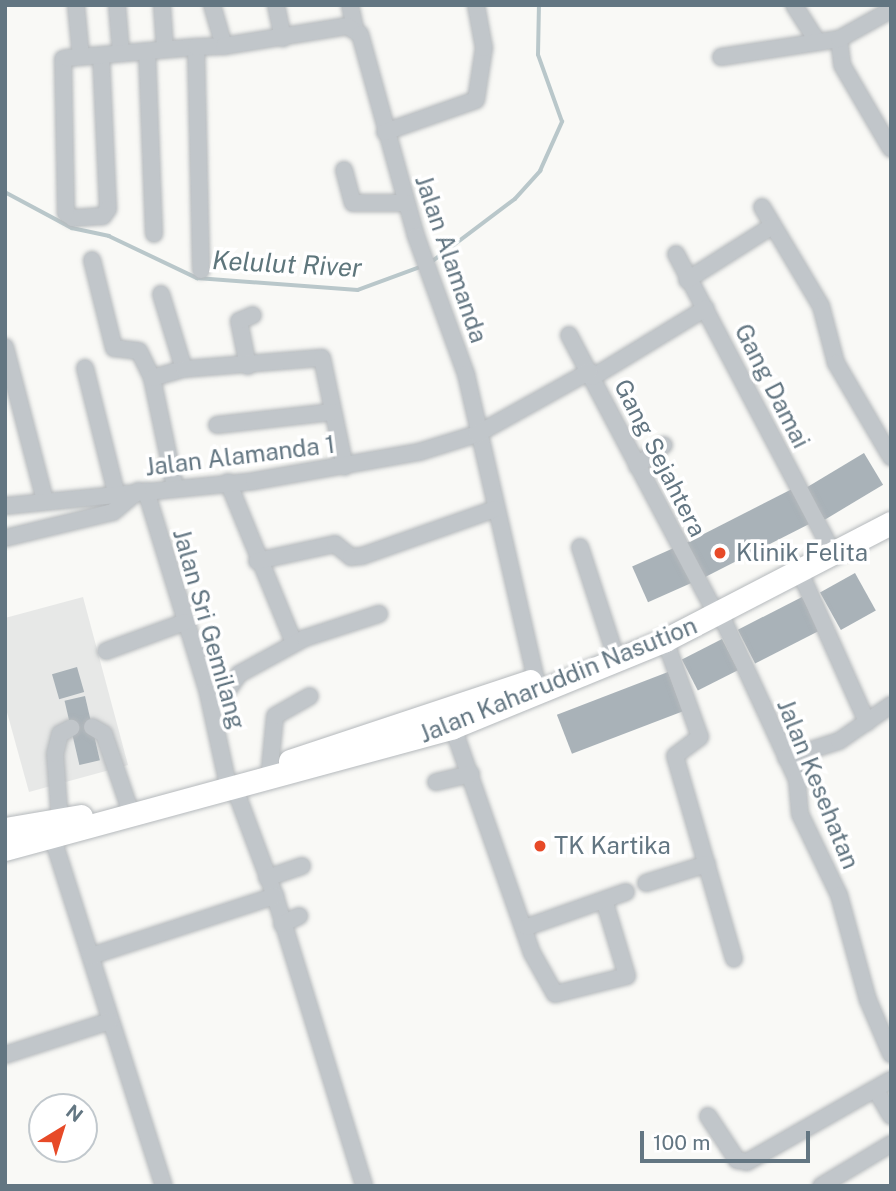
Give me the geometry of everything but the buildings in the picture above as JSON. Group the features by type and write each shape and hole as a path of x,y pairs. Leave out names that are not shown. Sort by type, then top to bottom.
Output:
{"highway":[{"name":"Jalan Kaharuddin Nasution","path":"5,829 57,831 231,784 450,717 666,640 826,540 889,524"},
{"name":"Jalan Kaharuddin Nasution","path":"5,849 128,804 231,784 270,767 450,717 536,679 715,608 799,570 889,524"}],"street":[{"path":"76,5 81,57"},
{"path":"117,5 121,54"},
{"path":"162,5 165,49"},
{"path":"212,5 224,46"},
{"path":"276,5 283,38"},
{"name":"Jalan Alamanda","path":"350,5 406,202 466,374 477,434 536,679"},
{"path":"385,132 476,100 484,48 476,5"},
{"path":"794,5 817,41"},
{"path":"721,57 839,39 891,10"},
{"path":"101,55 108,209 103,216 73,218 66,213 59,63 81,57 101,55 121,54 165,49 224,46 355,29"},
{"path":"839,39 842,65 891,149"},
{"path":"195,47 201,270"},
{"path":"147,51 155,234"},
{"path":"344,170 353,203 406,202"},
{"path":"762,207 821,306 836,363 891,457"},
{"path":"687,280 772,226"},
{"name":"Gang Damai","path":"676,254 687,280 706,308 826,540"},
{"path":"92,260 114,348 139,351 152,378 176,487"},
{"path":"161,294 184,369"},
{"name":"Jalan Alamanda 1","path":"5,506 345,467 477,434 591,374 706,308"},
{"path":"248,366 239,321 253,315"},
{"name":"Gang Sejahtera","path":"569,335 715,608"},
{"path":"5,347 45,502"},
{"path":"152,378 184,369 322,358 345,467"},
{"path":"85,368 116,492"},
{"path":"217,425 332,412"},
{"path":"637,466 664,445"},
{"path":"228,482 257,561 294,643"},
{"path":"5,538 113,512 142,491"},
{"name":"Jalan Sri Gemilang","path":"142,491 208,693 231,784 275,896 364,1186"},
{"path":"257,561 335,544 351,557 362,555 495,509"},
{"path":"580,547 613,648"},
{"path":"799,570 867,722"},
{"name":"Jalan Kesehatan","path":"715,608 797,780 800,814 839,895 867,1000 891,1054"},
{"path":"208,693 230,687 239,674 294,643 379,614"},
{"path":"106,651 185,622"},
{"path":"666,640 700,737 675,757 734,959"},
{"path":"270,767 275,716 310,696"},
{"path":"786,758 839,741 891,705"},
{"path":"450,717 527,927 532,953 555,994 623,978 628,971 604,900"},
{"path":"92,727 104,734 128,804"},
{"path":"71,728 60,734 55,754 57,831 110,1021 164,1186"},
{"path":"436,782 471,774"},
{"path":"646,883 707,864"},
{"path":"267,878 302,866"},
{"path":"527,927 626,892"},
{"path":"91,956 275,896"},
{"path":"282,924 299,916"},
{"path":"5,1055 110,1021"},
{"path":"708,1116 737,1160 747,1162 891,1080"},
{"path":"876,1090 891,1116"},
{"path":"821,1186 891,1144"}],"shaded area":[{"path":"83,597 128,765 29,792 5,705 5,618"}],"waterway":[{"name":"Kelulut River","path":"430,263 515,199 540,171 562,122 538,55 539,5"},
{"name":"Kelulut River","path":"5,192 72,228 109,236 197,278 358,290 423,266"}],"place":[{"name":"Klinik Felita","path":"720,553"},
{"name":"TK Kartika","path":"540,846"}]}
